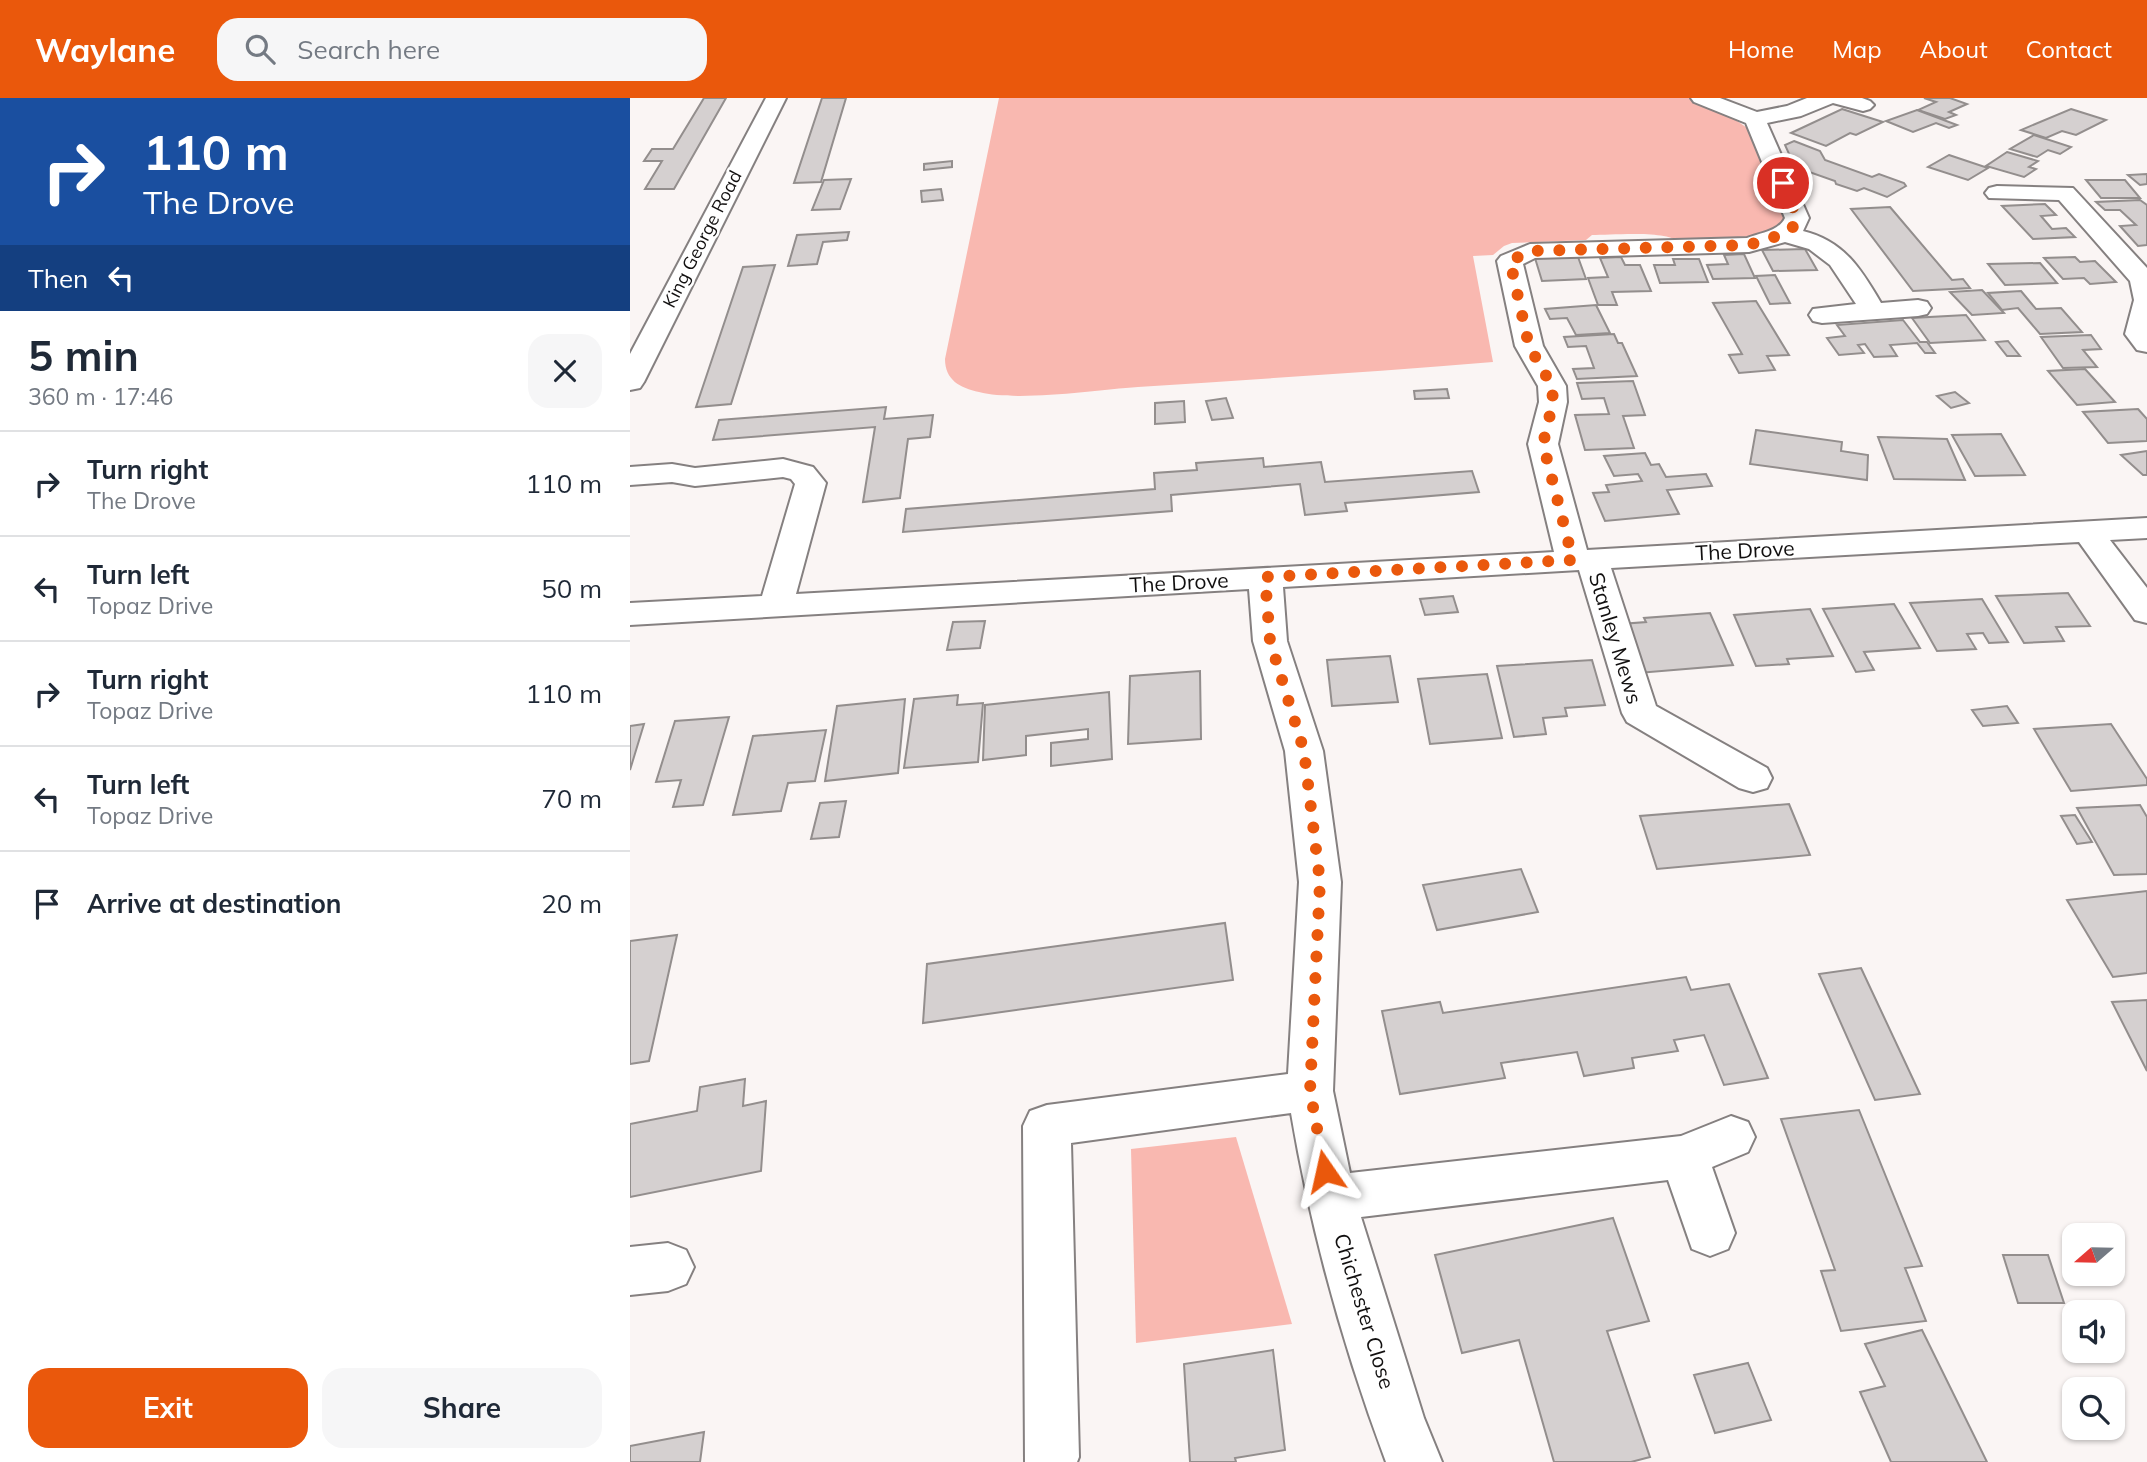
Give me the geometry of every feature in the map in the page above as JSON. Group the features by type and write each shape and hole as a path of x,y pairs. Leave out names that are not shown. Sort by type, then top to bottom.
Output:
{"street":[{"name":"King George Road","path":"630,382 776,98"},
{"path":"1701,98 1755,119 1793,111 1826,98"},
{"path":"1839,98 1863,104"},
{"path":"1755,119 1797,218 1794,226 1784,234"},
{"path":"1997,193 2072,185 2143,279 2147,300 2139,334 2147,344"},
{"path":"1784,234 1809,239 1840,257 1873,311"},
{"name":"Stanley Mews","path":"1754,778 1640,713 1582,559 1543,444 1553,402 1552,386 1529,346 1510,261 1530,251 1729,247 1758,243 1784,234"},
{"path":"1822,315 1918,308"},
{"path":"630,476 672,473 695,477 783,468 802,473 811,483 776,605"},
{"name":"The Drove","path":"630,614 2147,528"},
{"path":"2088,532 2147,611"},
{"name":"Chichester Close","path":"1265,577 1270,641 1304,751 1320,882 1310,1091 1330,1198 1397,1418 1414,1462"},
{"path":"1051,1457 1047,1126 1310,1091"},
{"path":"1330,1198 1684,1157 1731,1137"},
{"path":"1684,1157 1710,1233"}],"shaded area":[{"path":"999,98 1691,98 1723,111 1750,130 1786,213 1781,224 1771,231 1740,240 1679,242 1672,238 1651,235 1592,235 1586,240 1512,243 1493,255 1473,256 1493,362 1057,394 995,395 972,390 955,382 948,372 945,359"},
{"path":"1236,1137 1292,1324 1136,1343 1131,1149"}],"building":[{"path":"704,98 726,98 674,189 645,189 662,161 644,161 652,149 673,149"},
{"path":"822,98 846,98 821,182 794,183"},
{"path":"1924,98 1950,98 1967,104 1949,112 1956,115 1945,119 1918,110 1936,102"},
{"path":"1842,109 1883,122 1856,135 1850,133 1826,146 1791,133"},
{"path":"2071,109 2106,120 2076,135 2062,131 2046,138 2021,130"},
{"path":"1917,110 1957,125 1949,128 1936,123 1913,132 1886,121"},
{"path":"2034,135 2071,147 2060,154 2048,150 2037,157 2010,149"},
{"path":"1794,141 1820,151 1825,160 1872,177 1879,174 1906,186 1887,197 1864,188 1857,191 1836,184 1835,181 1795,167 1785,145"},
{"path":"2007,152 2038,161 2029,167 2036,169 2024,177 1986,166"},
{"path":"1949,155 1988,168 1968,180 1928,167"},
{"path":"952,161 952,167 924,170 924,164"},
{"path":"2147,174 2147,184 2140,185 2128,175"},
{"path":"851,179 840,209 812,210 824,180"},
{"path":"2086,180 2125,180 2140,198 2101,198"},
{"path":"941,189 943,200 922,202 921,191"},
{"path":"2140,200 2147,205 2147,245 2138,246 2120,226 2136,225 2120,210 2105,210 2096,202"},
{"path":"2045,204 2056,215 2041,216 2052,229 2066,228 2075,237 2033,239 2002,206"},
{"path":"1890,207 1952,280 1963,279 1970,288 1913,291 1851,209"},
{"path":"849,232 847,240 823,242 817,264 788,266 797,235"},
{"path":"1805,249 1817,270 1773,271 1762,250"},
{"path":"1744,254 1755,278 1713,279 1707,265 1728,264 1724,255"},
{"path":"1578,257 1586,279 1542,281 1535,258"},
{"path":"1621,257 1625,265 1640,265 1651,291 1612,292 1617,305 1598,305 1588,278 1608,277 1600,258"},
{"path":"2075,257 2080,262 2095,261 2116,282 2090,284 2084,278 2063,279 2044,258"},
{"path":"1673,259 1699,259 1708,282 1660,283 1654,265 1675,265"},
{"path":"2040,263 2057,283 2005,285 1988,264"},
{"path":"775,265 731,404 696,407 743,267"},
{"path":"1775,275 1790,303 1770,304 1756,276"},
{"path":"1982,290 2004,313 1972,315 1950,292"},
{"path":"2021,291 2036,309 2061,308 2082,332 2040,334 2018,308 2002,310 1988,293"},
{"path":"1756,301 1789,355 1767,356 1775,370 1739,373 1729,355 1742,354 1713,303"},
{"path":"1596,305 1610,333 1576,335 1567,318 1550,319 1545,309"},
{"path":"1966,315 1985,340 1930,343 1912,318"},
{"path":"1903,320 1920,342 1927,342 1935,353 1925,353 1917,343 1890,345 1897,356 1874,357 1865,344 1858,345 1864,353 1839,355 1827,338 1845,336 1837,325"},
{"path":"1614,334 1618,343 1622,343 1637,376 1577,379 1573,369 1594,368 1586,346 1568,347 1564,337"},
{"path":"2091,335 2101,349 2083,350 2097,367 2063,368 2041,337"},
{"path":"2008,341 2020,356 2007,356 1996,342"},
{"path":"2085,369 2115,402 2077,405 2048,371"},
{"path":"1633,381 1645,415 1623,416 1634,448 1585,450 1575,415 1609,414 1604,398 1582,399 1577,383"},
{"path":"1447,389 1449,398 1415,399 1414,391"},
{"path":"1955,392 1969,403 1951,408 1937,396"},
{"path":"1226,398 1233,418 1212,420 1206,401"},
{"path":"1184,401 1185,422 1155,424 1155,403"},
{"path":"886,407 884,419 933,415 930,437 908,439 900,498 863,502 875,427 713,440 719,420"},
{"path":"2138,409 2147,419 2147,441 2108,443 2083,412"},
{"path":"1756,430 1842,442 1841,451 1868,455 1867,480 1750,464"},
{"path":"2001,434 2025,475 1975,476 1952,435"},
{"path":"1878,437 1947,439 1965,480 1894,479"},
{"path":"2147,451 2147,475 2143,475 2121,455"},
{"path":"1645,453 1651,465 1659,464 1666,477 1706,474 1712,486 1667,490 1679,514 1605,521 1593,493 1609,492 1606,485 1642,481 1638,474 1614,476 1604,456"},
{"path":"1263,458 1264,467 1321,462 1325,482 1472,471 1479,492 1345,503 1347,511 1305,515 1300,484 1171,495 1172,511 903,532 906,509 1155,489 1154,473 1197,470 1196,463"},
{"path":"2068,593 2090,626 2056,627 2064,641 2024,643 1996,596"},
{"path":"1453,596 1458,612 1425,615 1420,599"},
{"path":"1982,599 2008,642 1989,643 1983,633 1967,634 1976,649 1937,651 1910,603"},
{"path":"1894,604 1920,648 1864,652 1874,670 1856,672 1823,609"},
{"path":"1810,609 1833,656 1787,659 1789,664 1756,666 1734,615"},
{"path":"1710,613 1733,665 1638,673 1621,624 1646,622 1644,618"},
{"path":"985,621 980,648 947,650 953,622"},
{"path":"1390,656 1398,702 1332,706 1327,660"},
{"path":"1592,660 1605,705 1565,708 1567,716 1543,718 1546,734 1514,737 1497,666"},
{"path":"1200,671 1201,739 1128,744 1130,676"},
{"path":"1487,674 1502,738 1430,744 1418,679"},
{"path":"1109,692 1112,759 1051,766 1051,743 1088,739 1088,729 1026,736 1026,755 983,760 985,705"},
{"path":"958,695 957,705 983,703 978,762 904,768 914,699"},
{"path":"905,699 898,773 825,781 837,706"},
{"path":"2007,706 2018,723 1983,726 1972,710"},
{"path":"729,717 703,805 673,807 681,780 656,782 675,721"},
{"path":"644,724 630,770 630,726"},
{"path":"2111,724 2147,779 2147,785 2071,791 2034,729"},
{"path":"826,730 815,781 788,783 781,811 733,815 753,736"},
{"path":"846,801 839,837 811,839 820,803"},
{"path":"1789,804 1810,855 1657,869 1640,816"},
{"path":"2140,805 2147,817 2147,874 2114,875 2077,808"},
{"path":"2075,815 2092,842 2077,844 2061,816"},
{"path":"1521,869 1538,912 1437,930 1423,885"},
{"path":"2147,891 2147,973 2113,977 2067,900"},
{"path":"1225,923 1233,980 923,1023 927,964"},
{"path":"677,935 649,1061 630,1064 630,941"},
{"path":"1861,968 1920,1094 1875,1100 1819,974"},
{"path":"1686,977 1691,990 1729,984 1768,1078 1724,1085 1704,1035 1674,1040 1678,1051 1632,1058 1634,1068 1584,1076 1577,1052 1501,1063 1505,1078 1400,1094 1382,1011 1440,1002 1443,1013"},
{"path":"2147,1000 2147,1071 2112,1002"},
{"path":"745,1079 743,1106 766,1101 761,1171 630,1197 630,1124 697,1111 700,1087"},
{"path":"1859,1110 1922,1266 1905,1268 1926,1321 1841,1331 1821,1271 1835,1270 1781,1119"},
{"path":"1613,1218 1649,1321 1607,1331 1650,1457 1631,1462 1554,1462 1519,1340 1462,1353 1435,1255"},
{"path":"2003,1255 2048,1255 2062,1303 2018,1303"},
{"path":"1922,1330 1987,1462 1891,1462 1860,1392 1885,1386 1865,1344"},
{"path":"1273,1350 1285,1450 1235,1458 1236,1462 1190,1462 1184,1364"},
{"path":"1748,1363 1771,1420 1715,1433 1694,1375"},
{"path":"704,1432 700,1462 630,1462 630,1446"}],"route":[{"path":"1325,1171 1310,1091 1320,882 1304,751 1270,641 1265,577 1573,560 1543,444 1553,402 1552,386 1529,346 1510,261 1530,251 1729,247 1767,241 1784,234 1794,226 1797,218 1783,183"}]}
